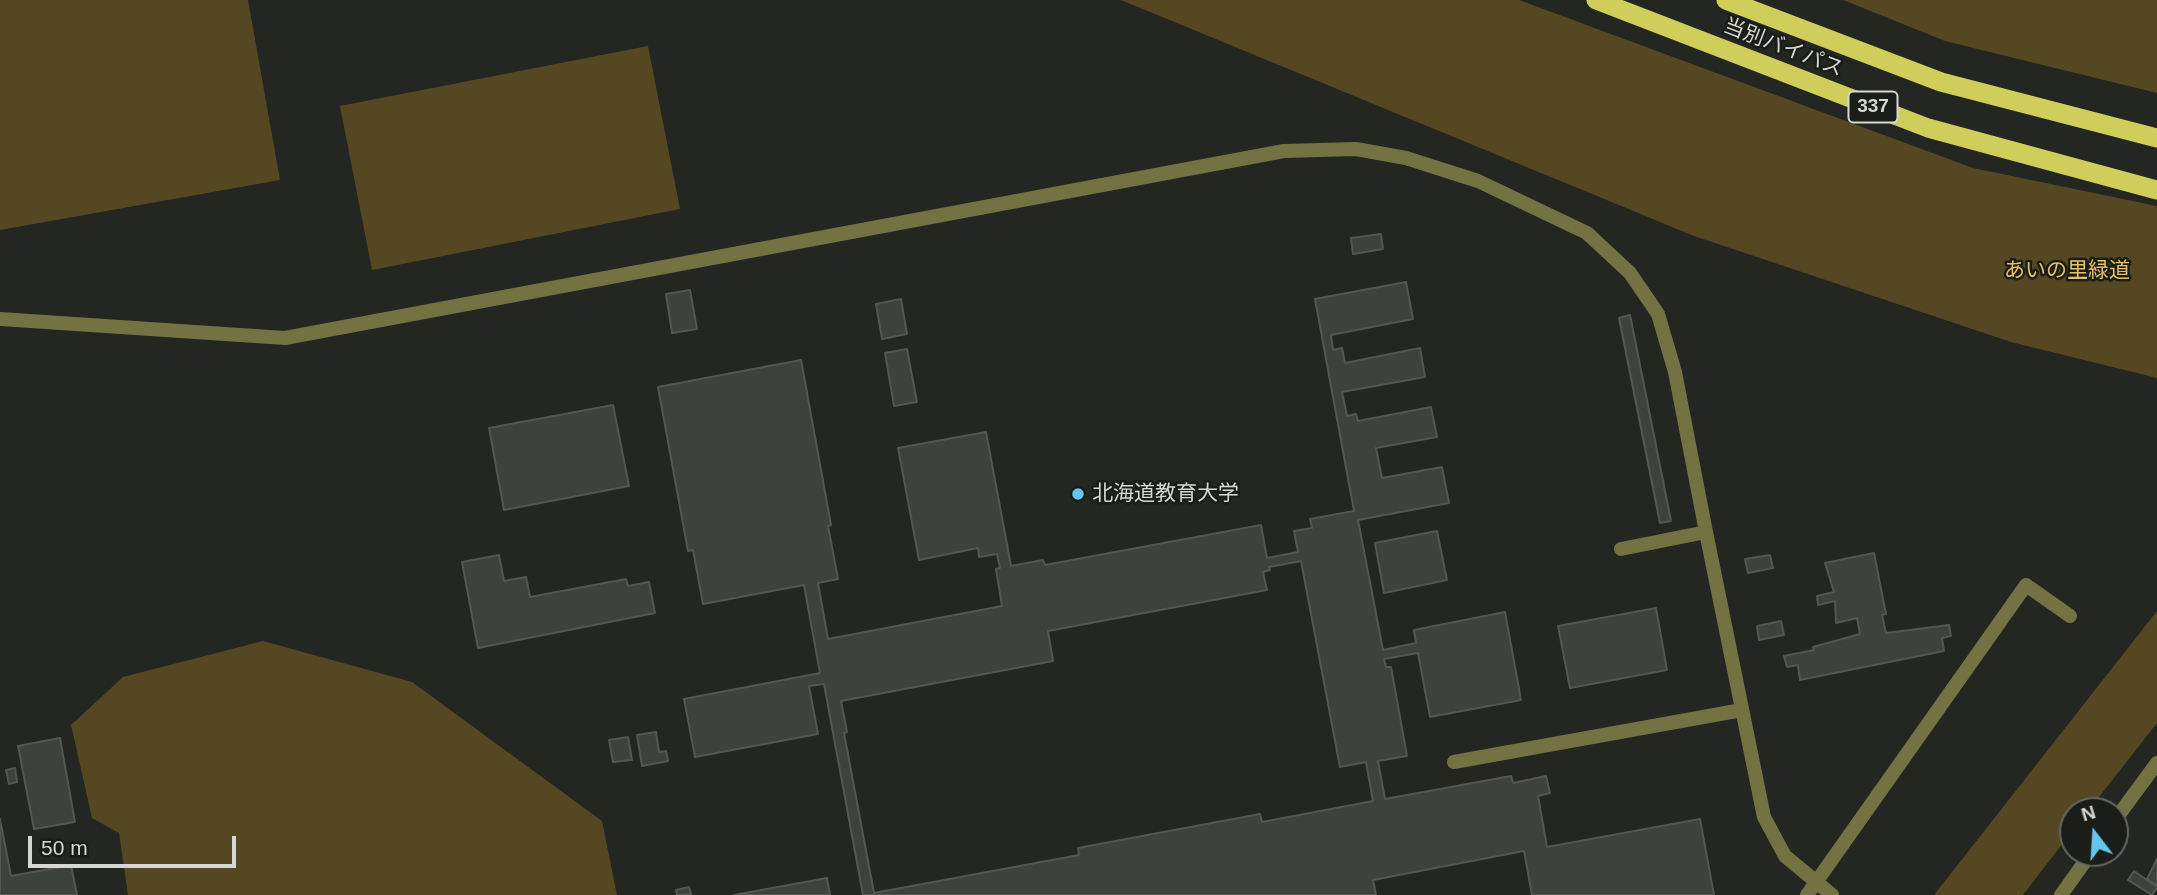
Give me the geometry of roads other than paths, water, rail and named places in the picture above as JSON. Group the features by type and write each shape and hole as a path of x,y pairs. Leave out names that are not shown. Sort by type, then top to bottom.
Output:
{"highway":[{"name":"当別バイパス","path":"1596,0 1928,128 2157,190"},
{"name":"当別バイパス","path":"1727,0 1941,82 2157,138"}],"street":[{"path":"0,319 285,338 1284,151 1356,149 1406,158 1478,181 1587,233 1630,273 1657,314 1675,372 1764,817 1785,856 1812,889 1832,895"},
{"path":"1621,549 1706,532"},
{"path":"1812,889 2026,585 2070,616"},
{"path":"1454,762 1742,710"},
{"path":"2129,801 2157,763"},
{"path":"2061,895 2081,867"}],"place":[{"name":"北海道教育大学","path":"1078,494"}],"park label":[{"name":"あいの里緑道","path":"2067,271"}]}
